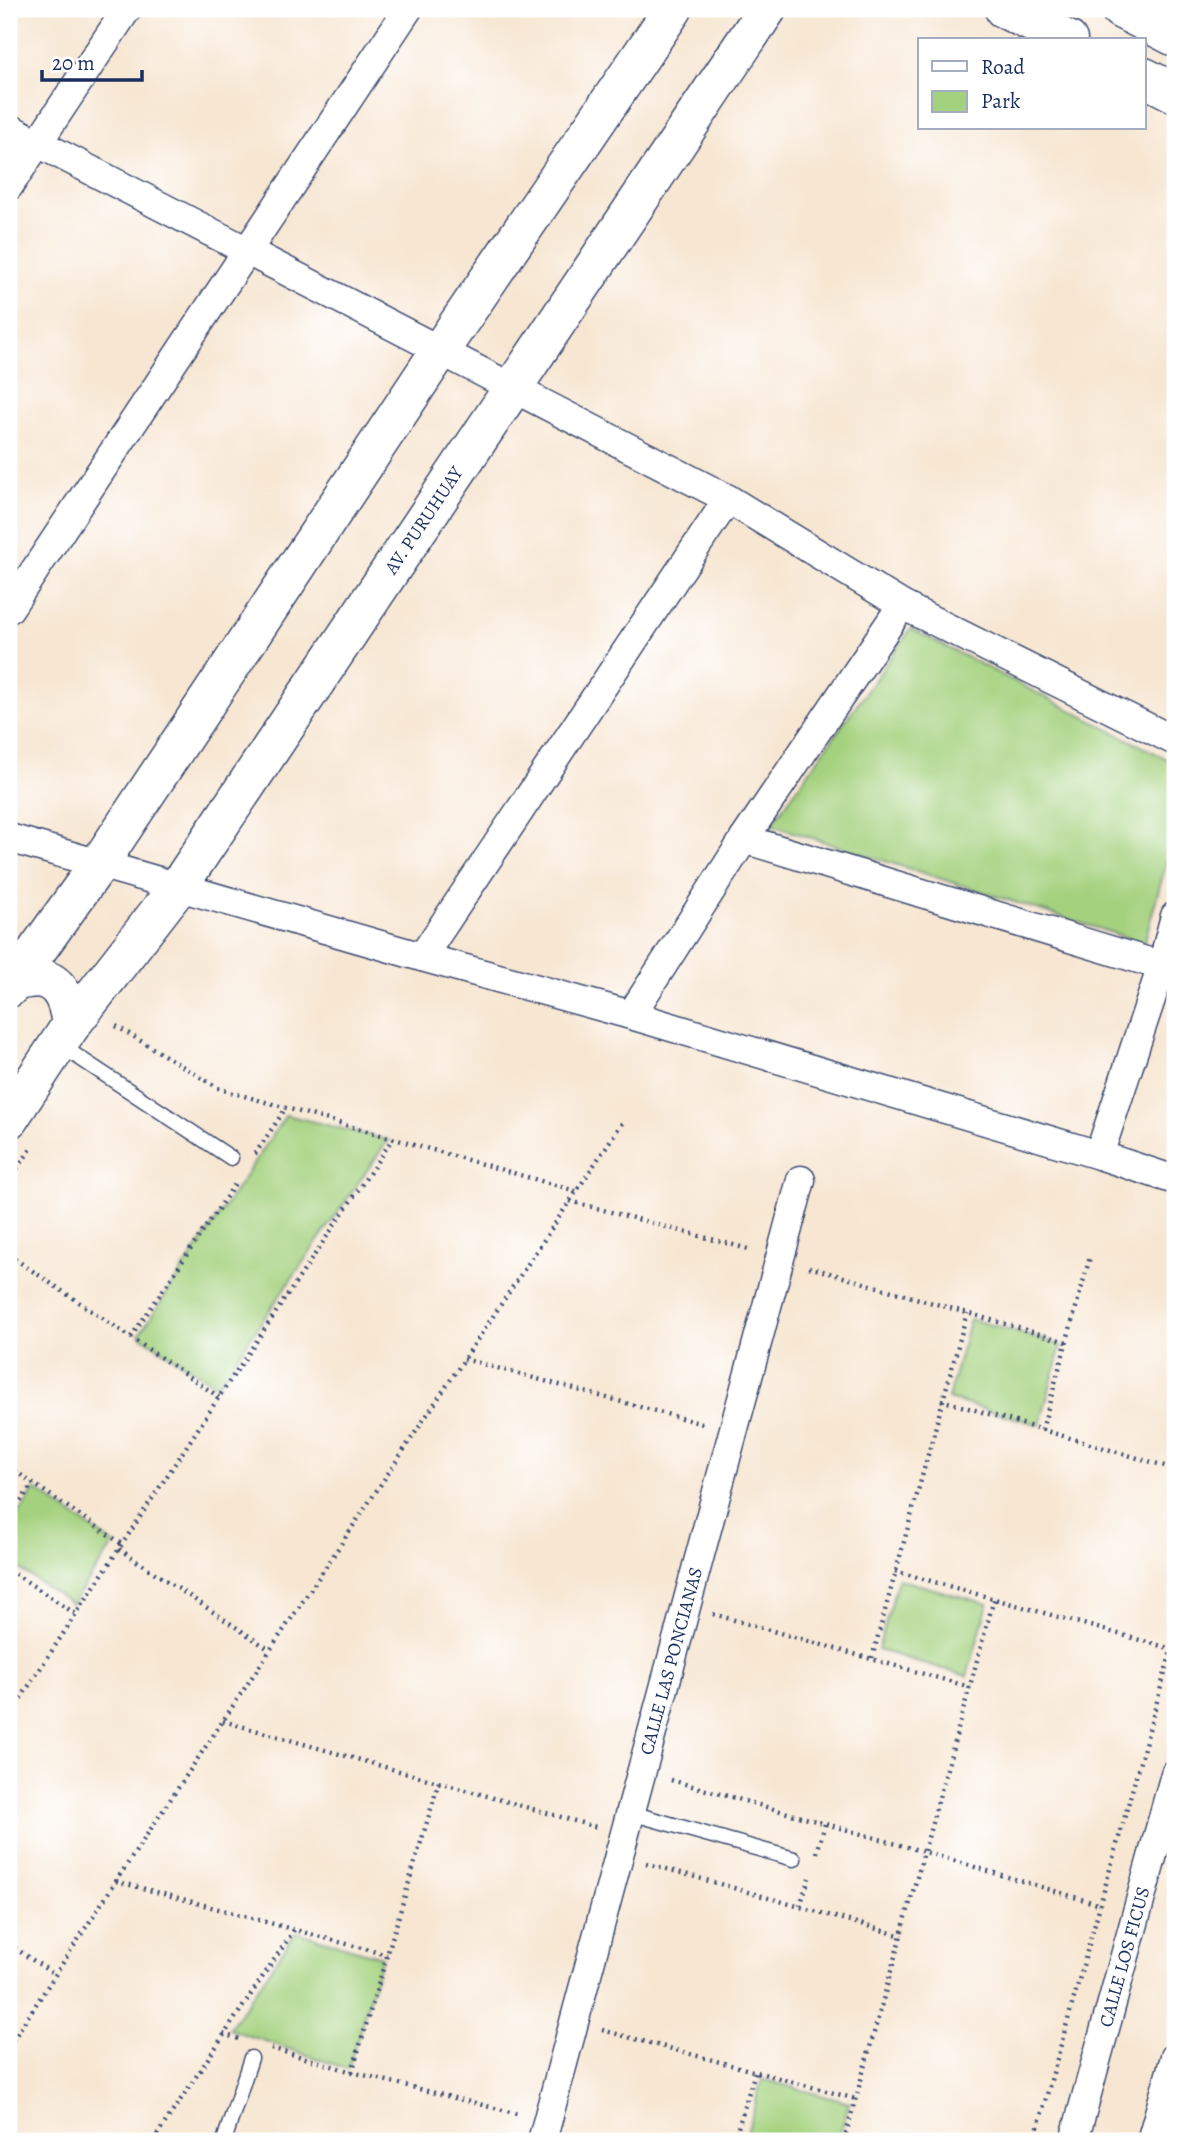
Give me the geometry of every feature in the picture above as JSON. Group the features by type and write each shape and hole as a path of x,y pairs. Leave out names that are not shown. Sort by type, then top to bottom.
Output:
{"main road":[{"path":"12,985 99,864 439,352 673,9"},
{"name":"AV. PURUHUAY","path":"9,1119 65,1035 178,887 767,9"},
{"path":"1003,9 1064,38"},
{"path":"1120,9 1175,37"},
{"path":"1146,78 1175,93"},
{"path":"12,985 38,977 58,986 68,1004 65,1035"}],"street":[{"path":"9,186 127,9"},
{"path":"9,609 19,573 247,251 408,9"},
{"path":"9,128 728,499 902,605 1175,741"},
{"path":"422,957 728,499"},
{"path":"631,1015 744,839 902,605"},
{"path":"9,838 631,1015 1175,1180"},
{"path":"744,839 1162,966"},
{"path":"1099,1155 1162,966 1175,916"},
{"name":"CALLE LAS PONCIANAS","path":"542,2141 801,1180"},
{"name":"CALLE LOS FICUS","path":"1074,2141 1175,1774"},
{"path":"1151,2141 1175,2057"}],"lane":[{"path":"65,1035 231,1158"},
{"path":"631,1813 794,1859"},
{"path":"223,2141 251,2058"}],"path":[{"path":"116,1026 220,1089 576,1191"},
{"path":"255,1154 286,1108"},
{"path":"9,2046 116,1881 622,1123"},
{"path":"9,1716 393,1138"},
{"path":"131,1338 240,1177"},
{"path":"570,1200 755,1251"},
{"path":"9,1255 219,1397"},
{"path":"1042,1430 1090,1258"},
{"path":"801,1264 1067,1342"},
{"path":"872,1658 967,1313"},
{"path":"464,1359 707,1425"},
{"path":"941,1400 1175,1469"},
{"path":"9,1467 270,1650"},
{"path":"9,1519 33,1483"},
{"path":"9,1570 76,1614"},
{"path":"895,1571 1172,1649"},
{"path":"844,2141 994,1599"},
{"path":"706,1612 970,1687"},
{"path":"1034,2141 1175,1637"},
{"path":"223,1721 597,1827"},
{"path":"660,1777 1101,1905"},
{"path":"352,2071 439,1782"},
{"path":"639,1861 902,1936"},
{"path":"116,1881 387,1955"},
{"path":"153,2141 294,1930"},
{"path":"9,1944 55,1975"},
{"path":"594,2028 856,2099"},
{"path":"223,2034 249,2042"},
{"path":"262,2045 518,2114"},
{"path":"734,2141 755,2072"}],"green space":[{"path":"911,629 1175,763 1175,832 1144,943 771,825"},
{"path":"286,1115 388,1140 217,1386 139,1335"},
{"path":"970,1319 1061,1345 1040,1425 948,1399"},
{"path":"35,1489 114,1544 72,1604 9,1562 9,1530"},
{"path":"898,1579 988,1604 967,1676 878,1650"},
{"path":"296,1932 382,1957 348,2069 229,2029"},
{"path":"762,2079 849,2103 838,2141 745,2141"}]}
